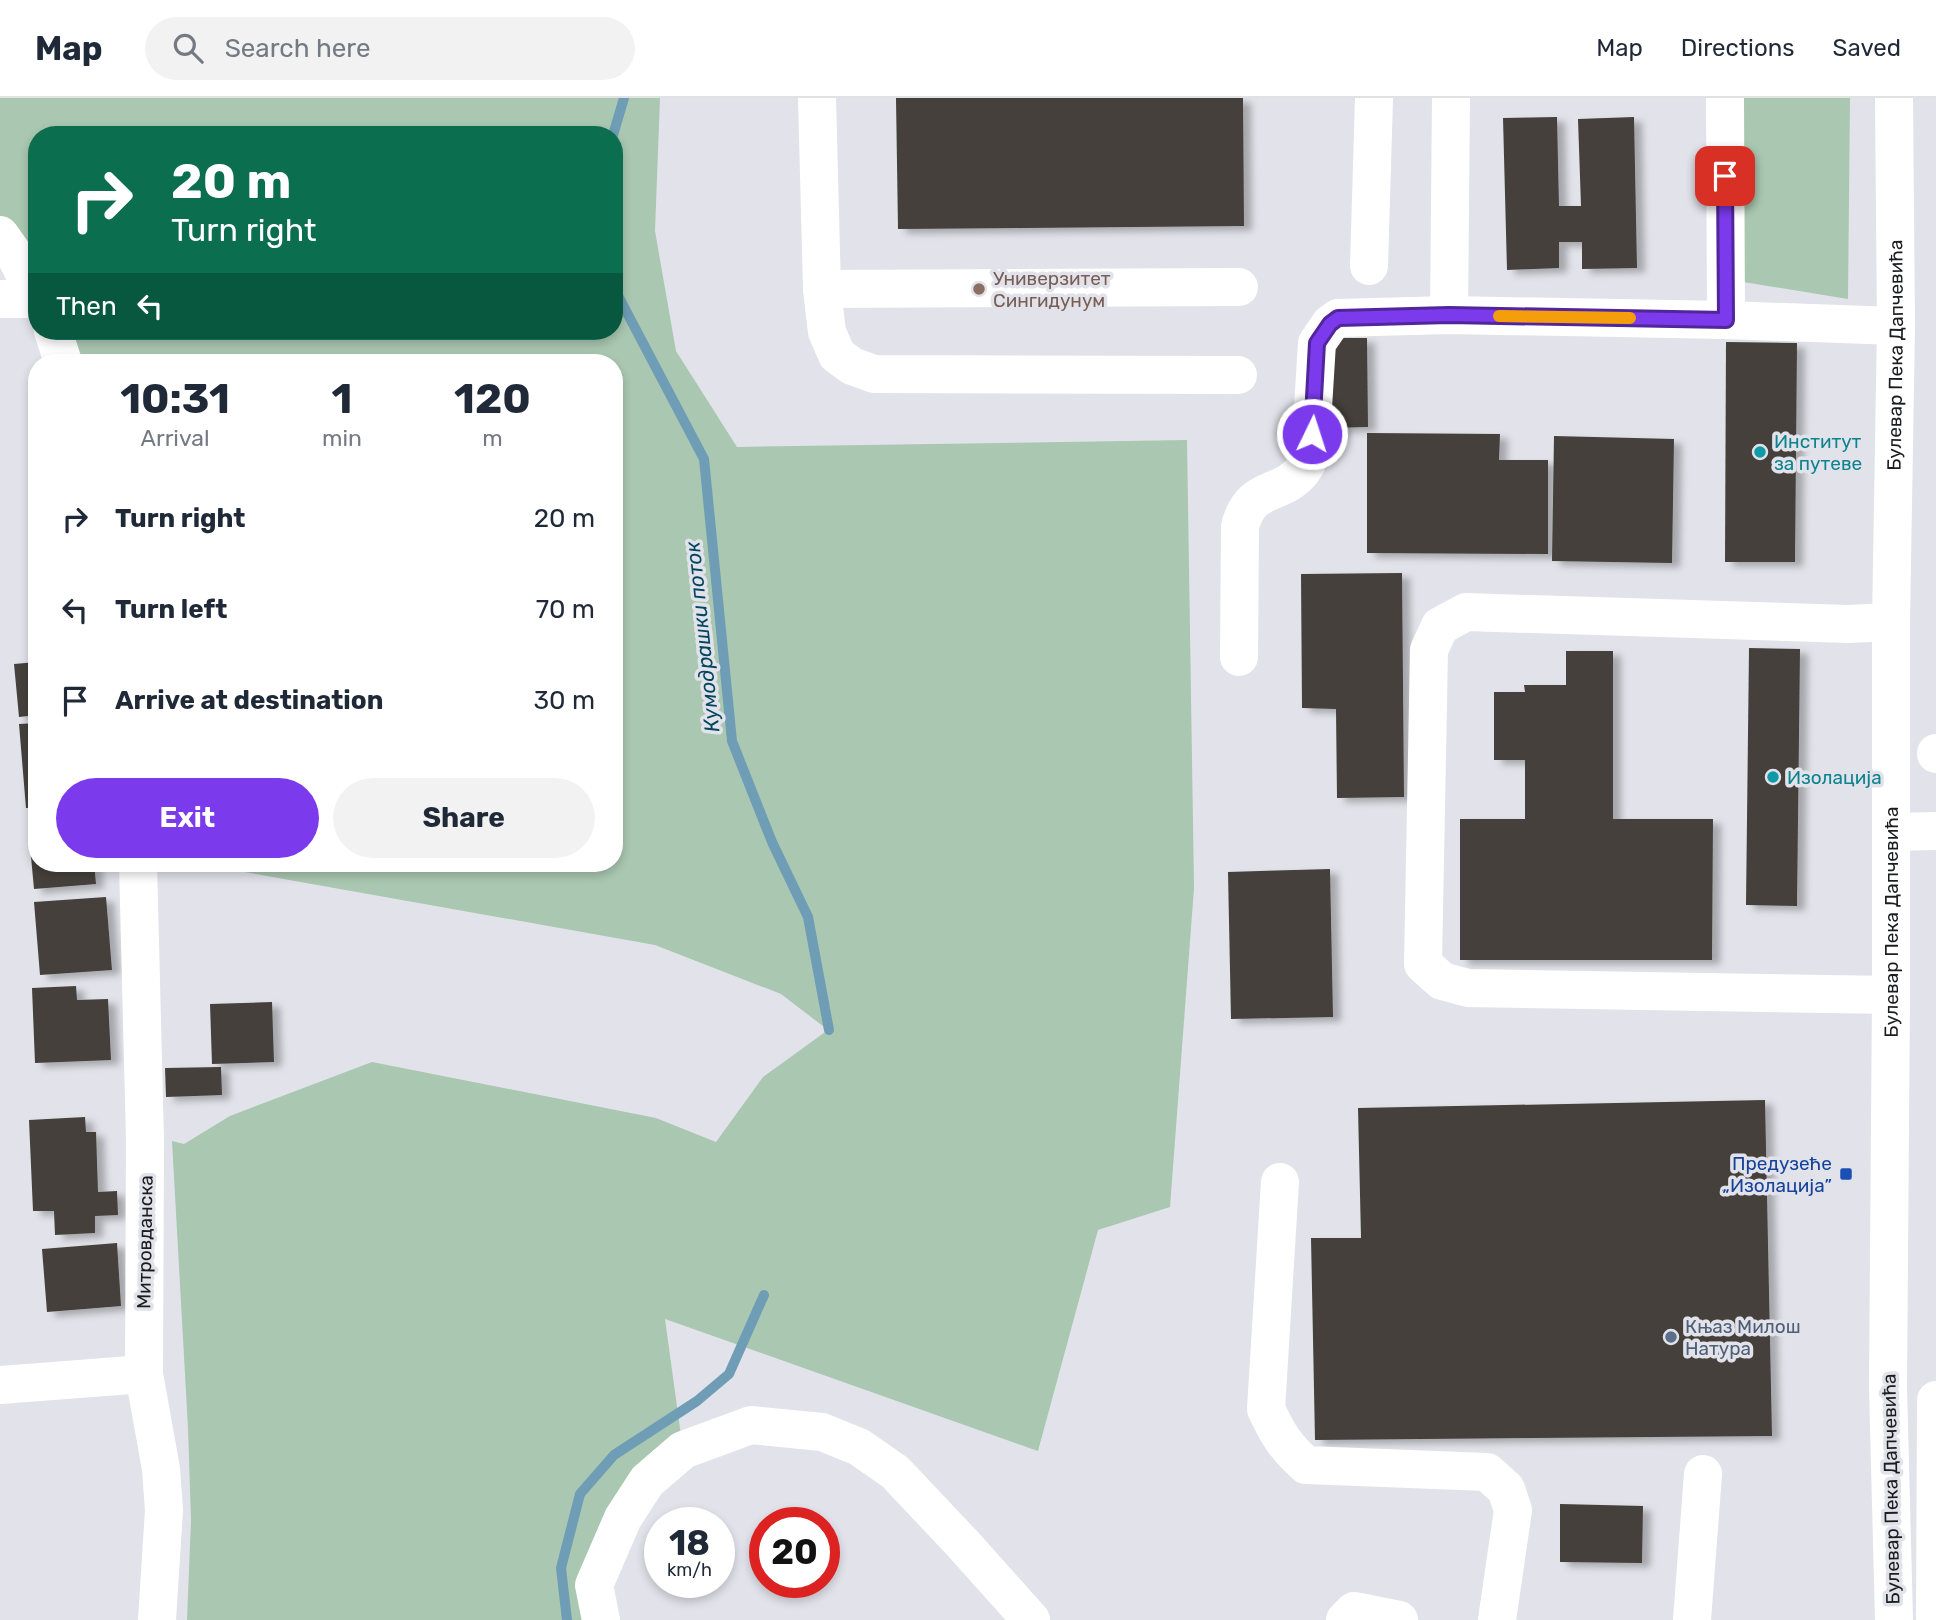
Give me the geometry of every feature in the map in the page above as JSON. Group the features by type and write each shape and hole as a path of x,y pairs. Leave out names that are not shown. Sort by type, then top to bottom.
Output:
{"street":[{"path":"817,98 822,289 827,332 837,355 852,366 874,374 1238,375"},
{"path":"1369,266 1374,98"},
{"path":"1449,315 1451,98"},
{"path":"1725,98 1726,320"},
{"name":"Булевар Пека Дапчевића","path":"1894,98 1896,326 1891,622 1888,1387 1894,1620"},
{"path":"0,235 28,280"},
{"path":"822,289 1239,287"},
{"path":"0,299 28,298"},
{"path":"1239,657 1240,526 1244,511 1255,498 1303,471 1310,456 1317,343 1323,332 1338,318 1449,315 1896,326"},
{"path":"1891,622 1848,624 1466,612 1440,625 1429,650 1423,964 1442,981 1468,988 1891,995"},
{"path":"1892,832 1936,831"},
{"name":"Митровданска","path":"138,872 145,1153 144,1374 161,1469 164,1510 157,1620"},
{"path":"1280,1182 1266,1409 1288,1450 1306,1465 1487,1472 1506,1489 1513,1510 1497,1620"},
{"path":"0,1385 144,1374"},
{"path":"1935,1620 1936,1400"},
{"path":"601,1620 594,1585 623,1518 647,1481 684,1450 751,1425 822,1432 859,1447 895,1472 1031,1620"},
{"path":"1692,1620 1703,1474"},
{"path":"1345,1620 1354,1611 1399,1620"}],"green space":[{"path":"0,98 660,98 655,231 676,351 737,447 1187,440 1194,888 1170,1207 1098,1230 1038,1451 665,1319 683,1450 594,1584 601,1620 187,1620 191,1520 172,1141 184,1144 230,1116 372,1062 656,1118 716,1142 763,1077 828,1030 781,994 655,945 245,872 623,872 623,354 60,354 56,340 623,340 623,126 28,126 28,283 0,235"},
{"path":"1725,98 1850,98 1848,299 1725,279"}],"building":[{"path":"896,98 1243,98 1244,226 898,229"},
{"path":"1557,117 1559,206 1581,206 1578,119 1634,117 1637,268 1582,269 1582,242 1559,242 1559,268 1507,270 1503,118"},
{"path":"1324,338 1367,338 1368,427 1325,428"},
{"name":"Институт за путеве","path":"1726,342 1797,343 1795,562 1725,562"},
{"path":"1367,433 1500,434 1499,460 1548,460 1548,554 1367,553"},
{"path":"1554,436 1674,439 1672,563 1552,561"},
{"path":"1402,573 1404,797 1337,798 1336,709 1302,708 1301,574"},
{"name":"Изолација","path":"1749,648 1800,649 1797,906 1746,905"},
{"path":"1566,651 1613,651 1613,819 1713,819 1712,960 1460,960 1460,819 1525,819 1525,760 1494,760 1494,692 1525,692 1524,685 1566,685"},
{"path":"28,663 28,716 19,717 14,664"},
{"path":"19,724 28,724 28,808 26,808"},
{"path":"1330,869 1333,1017 1231,1019 1228,872"},
{"path":"32,872 95,872 96,884 34,889"},
{"path":"106,897 112,970 40,975 34,902"},
{"path":"76,986 77,1000 108,999 111,1060 35,1063 32,988"},
{"path":"272,1002 274,1062 212,1064 210,1004"},
{"path":"221,1067 222,1095 166,1097 165,1068"},
{"name":"Књаз Милош Натура","path":"1765,1100 1772,1436 1315,1440 1311,1238 1361,1238 1358,1108"},
{"path":"85,1117 86,1132 96,1132 98,1192 117,1191 118,1215 95,1216 95,1233 55,1235 54,1211 33,1211 29,1120"},
{"path":"117,1243 121,1306 47,1312 42,1249"},
{"path":"1560,1504 1643,1506 1642,1563 1560,1562"}],"waterway":[{"name":"Кумодрашки поток","path":"616,126 624,98"},
{"name":"Кумодрашки поток","path":"623,305 704,459 732,741 772,842 808,917 829,1030"},
{"name":"Кумодрашки поток","path":"567,1620 561,1568 580,1494 614,1455 697,1401 729,1374 764,1295"}],"slow traffic":[{"path":"1499,316 1630,318"}],"place":[{"name":"Универзитет Сингидунум","path":"979,289"},
{"name":"Институт за путеве","path":"1760,452"},
{"name":"Изолација","path":"1773,777"},
{"name":"Предузеће „Изолација”","path":"1846,1174"},
{"name":"Књаз Милош Натура","path":"1671,1337"}],"route":[{"path":"1312,434 1317,343 1323,332 1338,318 1449,315 1726,320 1725,176"}]}
